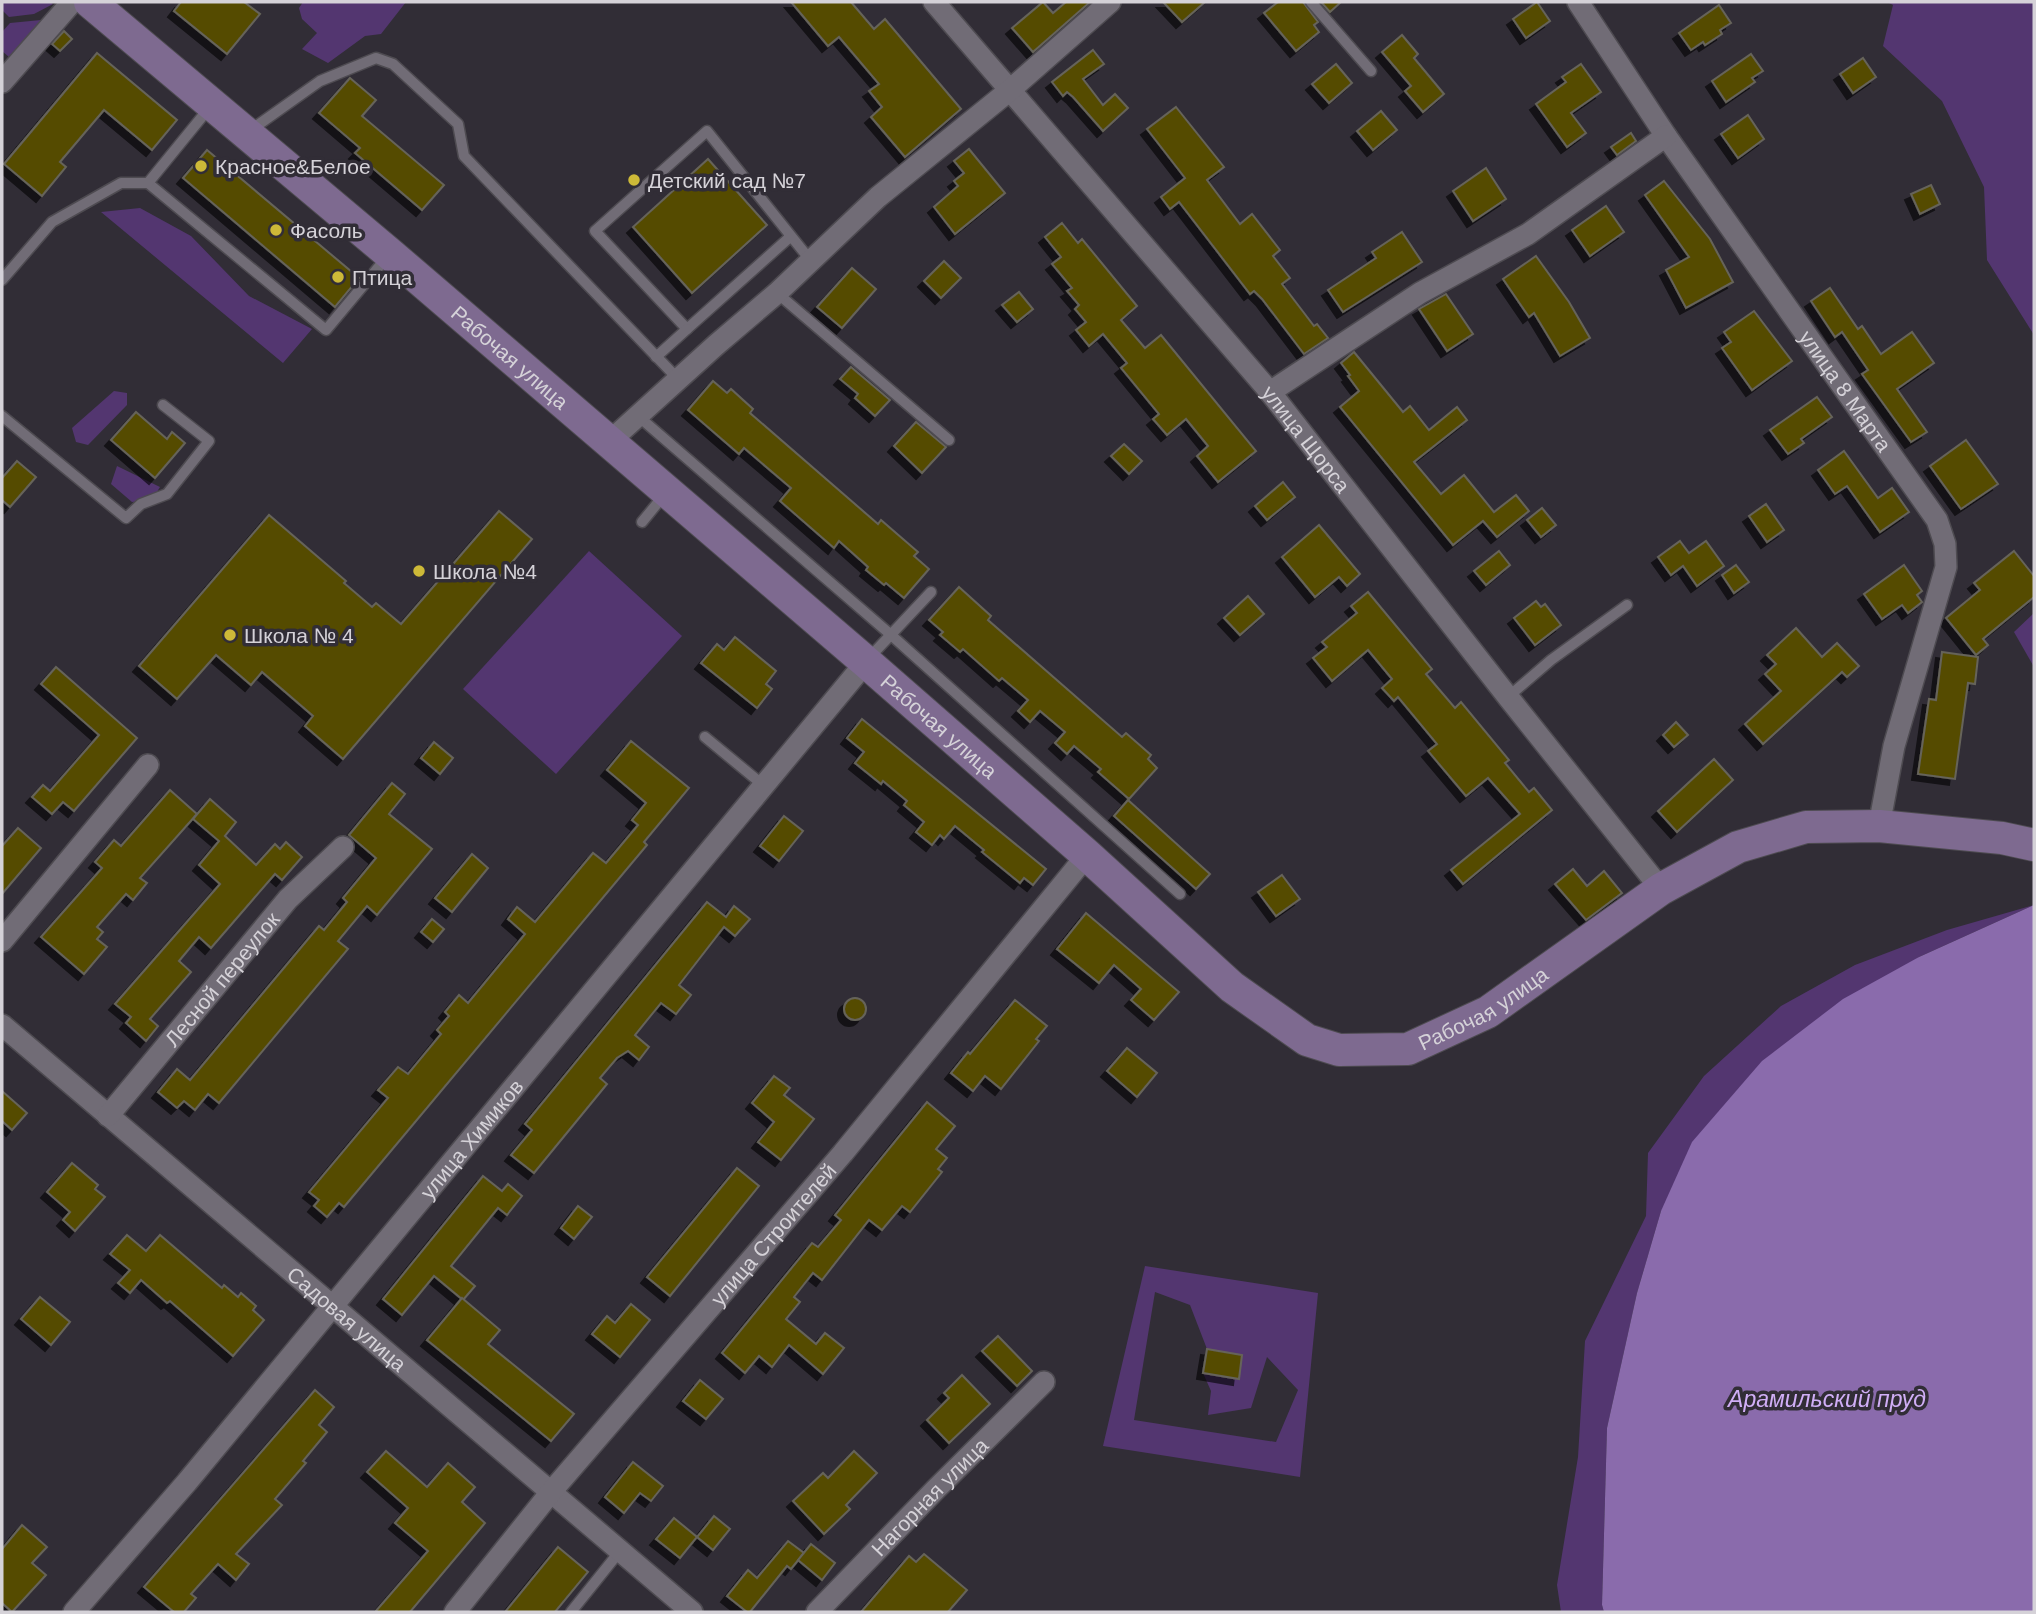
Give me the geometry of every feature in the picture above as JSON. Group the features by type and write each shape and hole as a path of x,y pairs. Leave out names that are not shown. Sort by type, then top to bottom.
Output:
{"main road":[{"name":"Рабочая улица","path":"90,2 390,254 866,662 1232,986 1307,1040 1339,1050 1408,1049 1488,1012 1661,889 1738,847 1806,827 1879,826 2002,838 2034,845"}],"street":[{"path":"2,82 72,2"},
{"name":"улица Щорса","path":"934,2 1270,392 1661,889"},
{"path":"609,442 777,293 878,197 1010,90 1110,2"},
{"name":"улица 8 Марта","path":"1578,2 1666,136 1937,520 1945,544 1946,567 1895,746 1879,826"},
{"path":"1270,392 1420,293 1528,234 1666,136"},
{"name":"улица Химиков","path":"74,1612 187,1482 866,662"},
{"path":"2,941 148,765"},
{"name":"Лесной переулок","path":"108,1116 288,899 343,847"},
{"name":"улица Строителей","path":"462,1610 551,1492 843,1153 1087,855"},
{"name":"Садовая улица","path":"6,1037 108,1116 692,1612"},
{"name":"Нагорная улица","path":"817,1612 953,1471 1044,1382"}],"lane":[{"path":"1311,2 1371,71"},
{"path":"246,133 320,81 345,69 376,58 393,64 458,124 464,156 679,380"},
{"path":"148,183 212,105"},
{"path":"687,329 594,232 707,131 811,261"},
{"path":"2,280 52,222 121,183 148,183 326,330 390,254"},
{"path":"656,357 790,237"},
{"path":"777,293 948,440"},
{"path":"2,415 126,519 141,504 167,494 209,441 163,405"},
{"path":"638,416 890,634 1180,894"},
{"path":"642,522 667,492"},
{"path":"866,662 931,592"},
{"path":"1508,697 1551,660 1627,605"},
{"path":"705,737 763,785"},
{"path":"571,1612 620,1551"}],"shaded area":[{"path":"2,2 53,4 34,14 9,17 2,10"},
{"path":"303,2 406,2 381,34 365,36 328,63 302,49 317,33 302,19 299,8"},
{"path":"1887,2 2034,2 2034,335 1987,260 1984,187 1942,101 1883,46 1893,5"},
{"path":"41,20 9,57 2,51 2,32 10,23"},
{"path":"140,208 191,236 249,296 312,329 283,363 101,212"},
{"path":"114,391 127,393 127,405 88,445 76,442 72,428"},
{"path":"117,466 160,487 152,500 132,502 111,484"},
{"path":"589,551 682,636 556,774 463,689"},
{"path":"2034,613 2034,667 2014,632"},
{"path":"2034,905 1919,957 1661,1211 1637,1293 1607,1428 1602,1605 1604,1612 1561,1612 1557,1585 1578,1457 1585,1341 1646,1216 1648,1153 1704,1076 1781,1006 1855,965 1947,930"},
{"path":"1145,1266 1318,1293 1300,1477 1103,1446","holes":["1155,1292 1190,1305 1207,1349 1203,1373 1211,1391 1208,1415 1251,1408 1267,1357 1298,1390 1276,1442 1134,1420"]}],"water":[{"name":"Арамильский пруд","path":"2034,905 2034,1612 1604,1612 1602,1605 1607,1428 1637,1293 1661,1211 1692,1142 1762,1061 1843,999 1919,957"}],"building":[{"path":"181,2 244,2 260,14 227,54 174,11"},
{"path":"791,2 851,2 874,29 885,19 961,109 905,157 871,117 882,107 869,91 879,84 839,37 828,46"},
{"path":"1043,2 1053,13 1066,2 1090,2 1033,52 1012,28"},
{"path":"1163,2 1205,2 1182,22"},
{"path":"1278,2 1303,2 1318,22 1314,25 1319,32 1296,51 1264,13"},
{"path":"1321,2 1341,2 1330,12"},
{"path":"1537,2 1550,21 1526,38 1513,19"},
{"path":"1719,5 1731,23 1720,30 1722,34 1691,50 1679,33"},
{"path":"64,31 72,39 60,51 52,44"},
{"path":"1402,35 1418,54 1414,58 1444,94 1423,112 1405,91 1411,86 1382,52"},
{"path":"1093,50 1104,64 1083,79 1103,105 1115,94 1128,108 1103,131 1073,97 1067,92 1063,96 1052,82"},
{"path":"97,53 177,120 152,150 104,110 60,162 66,167 42,196 4,164"},
{"path":"1751,54 1763,71 1752,78 1755,82 1726,102 1712,81"},
{"path":"1863,58 1876,77 1853,93 1840,74"},
{"path":"1336,64 1352,83 1329,103 1312,84"},
{"path":"1581,64 1601,92 1571,113 1586,133 1567,147 1536,104 1566,82 1562,77"},
{"path":"350,78 376,100 362,116 444,185 422,210 355,153 360,148 319,113"},
{"path":"1176,107 1224,167 1207,180 1240,224 1252,214 1280,250 1273,256 1290,278 1282,284 1314,326 1317,324 1328,338 1304,354 1262,299 1254,291 1250,294 1179,202 1170,209 1161,197 1185,178 1147,129"},
{"path":"1381,111 1397,130 1373,150 1357,131"},
{"path":"1748,115 1764,139 1738,158 1721,134"},
{"path":"1631,133 1636,141 1617,155 1611,147"},
{"path":"969,149 1005,193 955,234 934,207 958,186 954,181 964,173 954,161"},
{"path":"207,150 359,278 335,307 183,178"},
{"path":"708,159 767,225 692,293 633,227"},
{"path":"1486,168 1506,199 1473,221 1453,191"},
{"path":"1664,181 1710,239 1733,282 1686,308 1666,270 1689,257 1645,195"},
{"path":"1931,185 1940,204 1920,214 1911,194"},
{"path":"1606,206 1624,232 1590,256 1572,230"},
{"path":"1062,223 1078,243 1082,239 1137,306 1121,320 1145,348 1161,335 1256,451 1218,482 1197,456 1208,446 1186,419 1167,435 1153,419 1159,414 1121,368 1127,363 1103,334 1089,346 1076,330 1086,322 1075,309 1079,305 1067,291 1072,288 1052,264 1061,257 1045,237"},
{"path":"1402,232 1422,262 1343,312 1328,290 1376,258 1372,252"},
{"path":"1536,256 1569,302 1590,338 1560,356 1534,313 1529,317 1503,279"},
{"path":"944,261 961,278 941,298 924,281"},
{"path":"852,268 876,289 842,328 817,307"},
{"path":"1830,288 1858,329 1862,326 1881,354 1912,332 1934,363 1897,389 1927,432 1911,442 1862,374 1868,370 1842,332 1835,337 1811,301"},
{"path":"1019,292 1033,309 1017,322 1002,305"},
{"path":"1446,294 1473,334 1447,351 1419,309"},
{"path":"1754,311 1792,361 1752,390 1722,348 1731,342 1724,332"},
{"path":"1354,352 1403,412 1410,406 1429,430 1457,407 1467,420 1414,462 1441,494 1464,475 1494,512 1516,495 1529,511 1497,537 1483,521 1453,545 1340,407 1359,391 1341,363"},
{"path":"851,367 890,400 875,416 855,398 858,394 840,379"},
{"path":"713,381 727,393 731,389 753,409 750,413 878,524 881,520 918,552 914,556 929,569 904,598 866,570 868,567 839,541 834,548 780,501 791,488 744,448 739,454 688,410"},
{"path":"1817,397 1832,417 1801,439 1804,443 1788,454 1770,430"},
{"path":"136,412 167,439 172,432 185,443 155,478 111,440"},
{"path":"916,422 946,447 922,473 894,446"},
{"path":"1966,440 1998,484 1961,509 1930,466"},
{"path":"1124,444 1142,461 1129,474 1111,456"},
{"path":"1844,451 1878,498 1892,488 1909,512 1880,532 1847,486 1835,494 1818,470"},
{"path":"17,461 36,477 10,507 2,500 2,478"},
{"path":"1283,482 1295,497 1267,520 1255,506"},
{"path":"1766,504 1784,530 1767,542 1749,516"},
{"path":"1542,508 1556,525 1541,537 1527,520"},
{"name":"Школа № 4","path":"499,511 532,539 343,759 305,726 313,716 262,672 251,685 216,655 177,699 139,666 269,515 372,607 376,603 401,624"},
{"path":"1319,525 1360,574 1347,586 1339,577 1315,597 1282,557"},
{"path":"1680,541 1689,553 1706,541 1724,566 1697,586 1683,566 1671,575 1658,557"},
{"path":"1499,551 1510,565 1486,585 1474,571"},
{"path":"2014,551 2034,576 2034,597 1983,639 1988,645 1976,655 1946,618 1980,590 1974,583"},
{"path":"1736,565 1749,582 1734,593 1722,575"},
{"path":"1904,565 1922,591 1917,595 1922,602 1908,613 1902,605 1882,619 1864,594"},
{"path":"959,587 991,616 988,620 1122,737 1126,733 1151,755 1148,759 1157,768 1129,799 1098,772 1101,769 1074,746 1067,754 1055,743 1065,732 1040,711 1030,722 1018,711 1028,700 1002,678 999,681 963,649 960,652 940,635 943,632 929,620"},
{"path":"1368,592 1432,669 1426,674 1455,708 1461,702 1509,760 1505,763 1529,792 1534,788 1552,810 1463,884 1451,870 1520,814 1488,778 1466,796 1428,751 1437,744 1398,697 1394,701 1382,688 1392,679 1368,650 1332,681 1313,658 1327,647 1322,642 1357,613 1351,606"},
{"path":"1248,596 1264,614 1240,635 1224,618"},
{"path":"1536,601 1541,607 1545,604 1561,625 1535,645 1514,618"},
{"path":"1796,628 1822,657 1837,643 1859,666 1847,677 1842,672 1763,744 1745,724 1781,691 1765,674 1776,664 1767,655"},
{"path":"735,637 776,671 766,684 772,689 757,708 701,663 717,644 724,650"},
{"path":"1942,652 1978,657 1975,684 1968,683 1955,779 1918,774 1929,699 1936,700"},
{"path":"56,667 137,738 74,811 63,802 52,814 32,797 43,785 50,791 99,735 41,684"},
{"path":"862,719 1046,869 1033,885 1024,878 1020,883 955,826 944,839 940,835 932,845 916,832 924,822 904,805 907,801 855,763 864,752 847,738"},
{"path":"1676,722 1688,735 1674,747 1663,735"},
{"path":"631,741 689,788 644,842 647,845 344,1207 339,1203 327,1217 314,1206 319,1200 309,1192 388,1098 378,1090 398,1067 408,1074 441,1034 437,1030 449,1016 445,1012 459,995 468,1003 525,934 508,919 517,907 535,922 593,853 606,863 638,825 632,820 646,803 607,770"},
{"path":"434,742 453,758 440,774 421,758"},
{"path":"1714,759 1733,780 1677,832 1658,811"},
{"path":"392,783 405,794 389,814 432,849 377,915 367,906 338,941 348,949 219,1103 208,1094 195,1110 184,1101 177,1108 158,1092 177,1069 190,1080 319,926 324,930 347,902 343,898 376,858 349,835"},
{"path":"170,790 197,814 140,878 147,883 133,900 126,894 97,927 103,932 97,939 107,947 84,974 41,937 102,868 95,862 114,840 121,846"},
{"path":"210,799 236,822 225,836 256,865 275,844 280,849 286,842 302,857 282,880 275,874 211,948 199,937 179,961 191,972 150,1019 158,1026 146,1041 126,1023 131,1017 115,1004 220,884 199,865 219,841 193,819"},
{"path":"1128,800 1210,874 1196,889 1114,816"},
{"path":"784,816 803,831 779,861 760,846"},
{"path":"18,828 41,848 2,894 2,846"},
{"path":"472,854 488,868 452,912 435,898"},
{"path":"1573,869 1587,886 1604,871 1622,893 1586,920 1555,884"},
{"path":"1282,875 1300,899 1276,916 1258,892"},
{"path":"707,902 726,917 734,906 750,919 735,936 724,927 679,985 691,995 676,1014 661,1003 635,1035 649,1047 639,1060 628,1051 617,1058 600,1078 607,1084 534,1173 511,1155 532,1130 525,1124"},
{"path":"1086,913 1179,992 1154,1020 1131,1000 1141,989 1114,965 1099,983 1057,949"},
{"path":"432,919 444,929 433,942 421,932"},
{"path":"855,998 865,1005 866,1009 859,1019 855,1020 845,1013 844,1009 851,999"},
{"path":"1015,1000 1047,1026 1036,1039 1039,1041 1001,1089 985,1076 973,1091 951,1073"},
{"path":"1127,1048 1157,1073 1137,1097 1107,1071"},
{"path":"774,1076 790,1088 784,1095 814,1119 781,1160 758,1142 774,1122 752,1103"},
{"path":"2,1091 27,1113 12,1130 2,1121"},
{"path":"927,1102 955,1126 936,1149 947,1158 938,1169 942,1172 910,1212 902,1206 882,1230 869,1220 822,1280 813,1273 794,1297 800,1302 786,1319 816,1344 825,1333 844,1348 823,1374 789,1345 772,1367 759,1356 745,1373 722,1353 812,1243 818,1247 841,1220 835,1215"},
{"path":"72,1163 98,1185 95,1189 105,1197 75,1231 63,1220 70,1212 47,1192"},
{"path":"737,1168 759,1186 670,1296 647,1277"},
{"path":"483,1176 502,1191 508,1184 522,1196 507,1215 498,1208 451,1266 475,1286 463,1300 434,1276 402,1315 383,1299"},
{"path":"578,1206 592,1217 574,1239 561,1228"},
{"path":"127,1235 146,1251 160,1235 222,1288 224,1285 238,1297 241,1293 256,1306 253,1310 264,1320 233,1356 170,1301 167,1303 141,1280 130,1293 118,1283 130,1270 110,1254"},
{"path":"40,1297 70,1322 51,1345 21,1319"},
{"path":"462,1298 500,1330 488,1344 574,1414 551,1441 427,1340"},
{"path":"631,1304 650,1320 620,1357 592,1334 607,1316 615,1323"},
{"path":"998,1336 1032,1371 1017,1386 982,1351"},
{"path":"1207,1349 1242,1355 1239,1379 1203,1373"},
{"path":"962,1375 990,1404 949,1443 927,1420 949,1398 944,1393"},
{"path":"700,1380 723,1399 706,1419 683,1401"},
{"path":"315,1390 334,1407 319,1425 327,1432 303,1461 306,1463 275,1499 282,1505 236,1554 249,1564 236,1580 218,1564 191,1594 196,1598 184,1612 174,1612 144,1587"},
{"path":"386,1451 427,1487 448,1463 475,1487 462,1502 485,1523 410,1612 375,1612 428,1551 395,1523 408,1508 367,1472"},
{"path":"854,1451 877,1473 846,1505 850,1509 824,1534 793,1501 823,1473 828,1478"},
{"path":"633,1462 663,1486 651,1501 640,1493 624,1513 605,1497"},
{"path":"714,1516 730,1529 713,1550 697,1537"},
{"path":"674,1518 697,1537 680,1558 656,1539"},
{"path":"22,1525 47,1547 32,1563 46,1575 12,1612 2,1603 2,1549"},
{"path":"788,1541 804,1553 791,1569 787,1566 750,1612 727,1596 748,1570 757,1578"},
{"path":"811,1544 835,1563 822,1580 798,1560"},
{"path":"558,1547 588,1572 555,1612 505,1612"},
{"path":"924,1554 967,1590 948,1612 861,1612 909,1556 916,1562"}],"place":[{"name":"Красное&Белое","path":"201,166"},
{"name":"Детский сад №7","path":"634,180"},
{"name":"Фасоль","path":"276,230"},
{"name":"Птица","path":"338,277"},
{"name":"Школа №4","path":"419,571"},
{"name":"Школа № 4","path":"230,635"}]}
